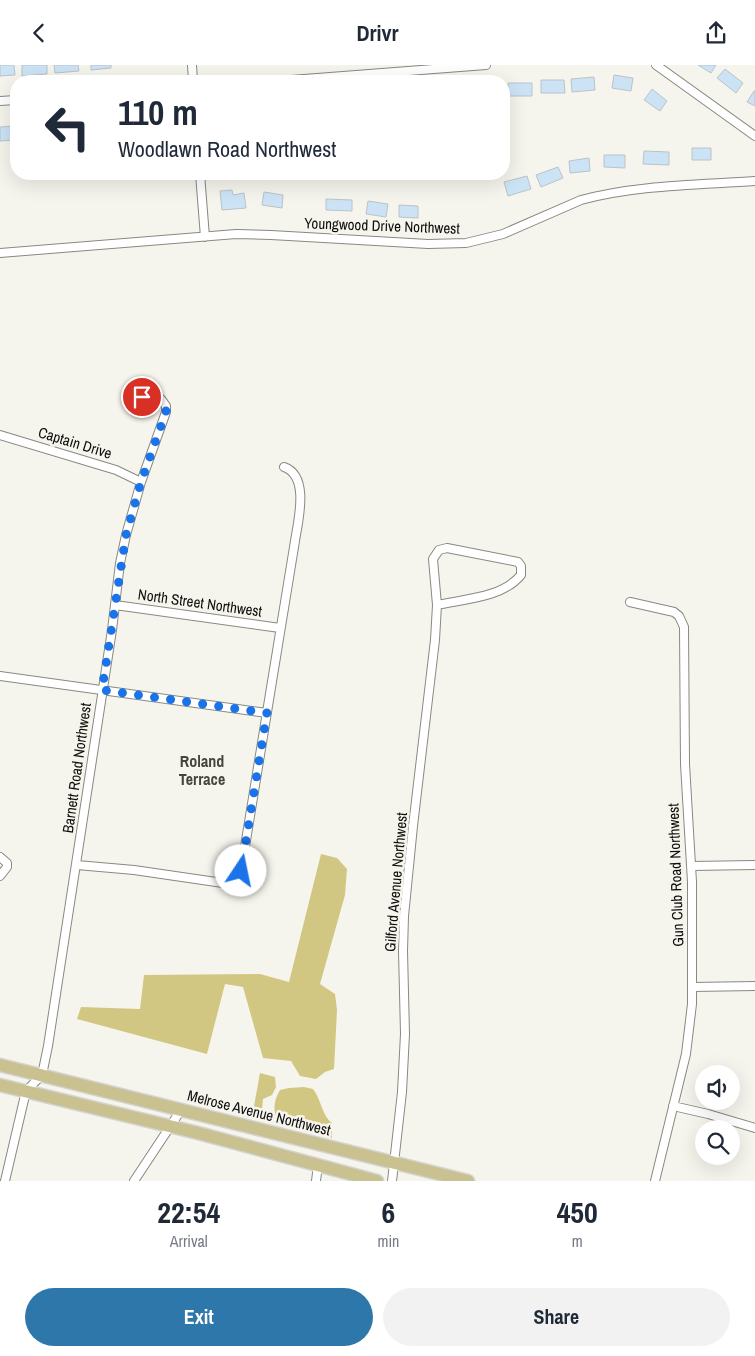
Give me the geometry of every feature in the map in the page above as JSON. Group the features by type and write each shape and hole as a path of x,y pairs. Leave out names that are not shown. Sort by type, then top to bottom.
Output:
{"main road":[{"name":"Melrose Avenue Northwest","path":"0,1065 468,1181"},
{"path":"0,1085 378,1181"}],"street":[{"path":"356,75 486,65"},
{"path":"656,65 755,136"},
{"path":"200,180 205,237"},
{"name":"Youngwood Drive Northwest","path":"0,253 205,237 271,235 428,244 466,243 503,234 593,197 626,191 755,181"},
{"name":"Barnett Road Northwest","path":"42,1075 62,968 126,535 141,482 166,412 166,406 160,399 142,397"},
{"name":"Captain Drive","path":"0,435 116,470 141,482"},
{"path":"76,865 134,870 223,883 235,879 241,871 295,541 300,498 297,477 293,472 284,467"},
{"name":"Gilford Avenue Northwest","path":"392,1181 402,1092 405,1035 404,917 435,640 437,605 433,559 440,550 447,548 518,562 521,566 522,575 496,592 437,605"},
{"name":"Gun Club Road Northwest","path":"630,602 674,612 679,616 684,627 686,764 691,866 692,987 689,1037 655,1181"},
{"name":"North Street Northwest","path":"115,605 280,628"},
{"path":"0,676 267,713"},
{"path":"0,857 7,863 7,867 0,876"},
{"path":"691,866 755,865"},
{"path":"692,987 755,986"},
{"path":"5,1181 26,1091 42,1075"},
{"path":"674,1106 755,1128"},
{"path":"134,1181 181,1110"},
{"path":"316,1181 318,1165"}],"shaded area":[{"path":"321,854 337,858 347,869 345,895 320,984 335,994 337,1010 334,1069 325,1072 316,1079 300,1076 291,1061 263,1058 243,987 225,984 207,1054 77,1019 81,1007 140,1009 144,975 260,974 289,982"},
{"path":"260,1073 275,1077 276,1087 272,1095 263,1099 261,1119 252,1117"},
{"path":"304,1087 313,1089 316,1093 326,1116 332,1123 332,1138 278,1123 274,1106 280,1090"}],"building":[{"path":"0,65 14,65 15,75 0,76"},
{"path":"22,65 47,65 47,74 22,75"},
{"path":"54,65 78,65 79,71 55,73"},
{"path":"91,65 111,65 111,68 91,70"},
{"path":"698,65 716,65 711,73"},
{"path":"725,69 743,83 736,93 717,78"},
{"path":"614,75 633,78 631,91 612,88"},
{"path":"594,77 595,90 572,92 571,79"},
{"path":"541,80 564,80 565,93 541,93"},
{"path":"510,83 532,83 532,96 510,96"},
{"path":"652,89 667,101 660,111 644,100"},
{"path":"755,91 755,106 747,102"},
{"path":"10,126 10,140 0,141 0,127"},
{"path":"692,148 711,148 711,160 692,160"},
{"path":"644,151 669,152 669,165 643,164"},
{"path":"604,155 625,155 625,168 604,167"},
{"path":"589,158 590,171 570,173 569,161"},
{"path":"558,167 563,178 541,187 536,175"},
{"path":"527,176 531,189 508,196 504,182"},
{"path":"232,190 233,195 244,193 246,208 222,210 220,191"},
{"path":"264,192 283,195 282,208 262,205"},
{"path":"326,199 352,200 352,211 326,210"},
{"path":"368,201 388,204 386,217 366,214"},
{"path":"399,205 418,206 418,218 399,217"}],"district":[{"name":"Roland Terrace","path":"202,770"}],"route":[{"path":"142,397 160,399 166,406 166,412 132,509 126,535 120,563 102,690 267,713 241,871"}]}
